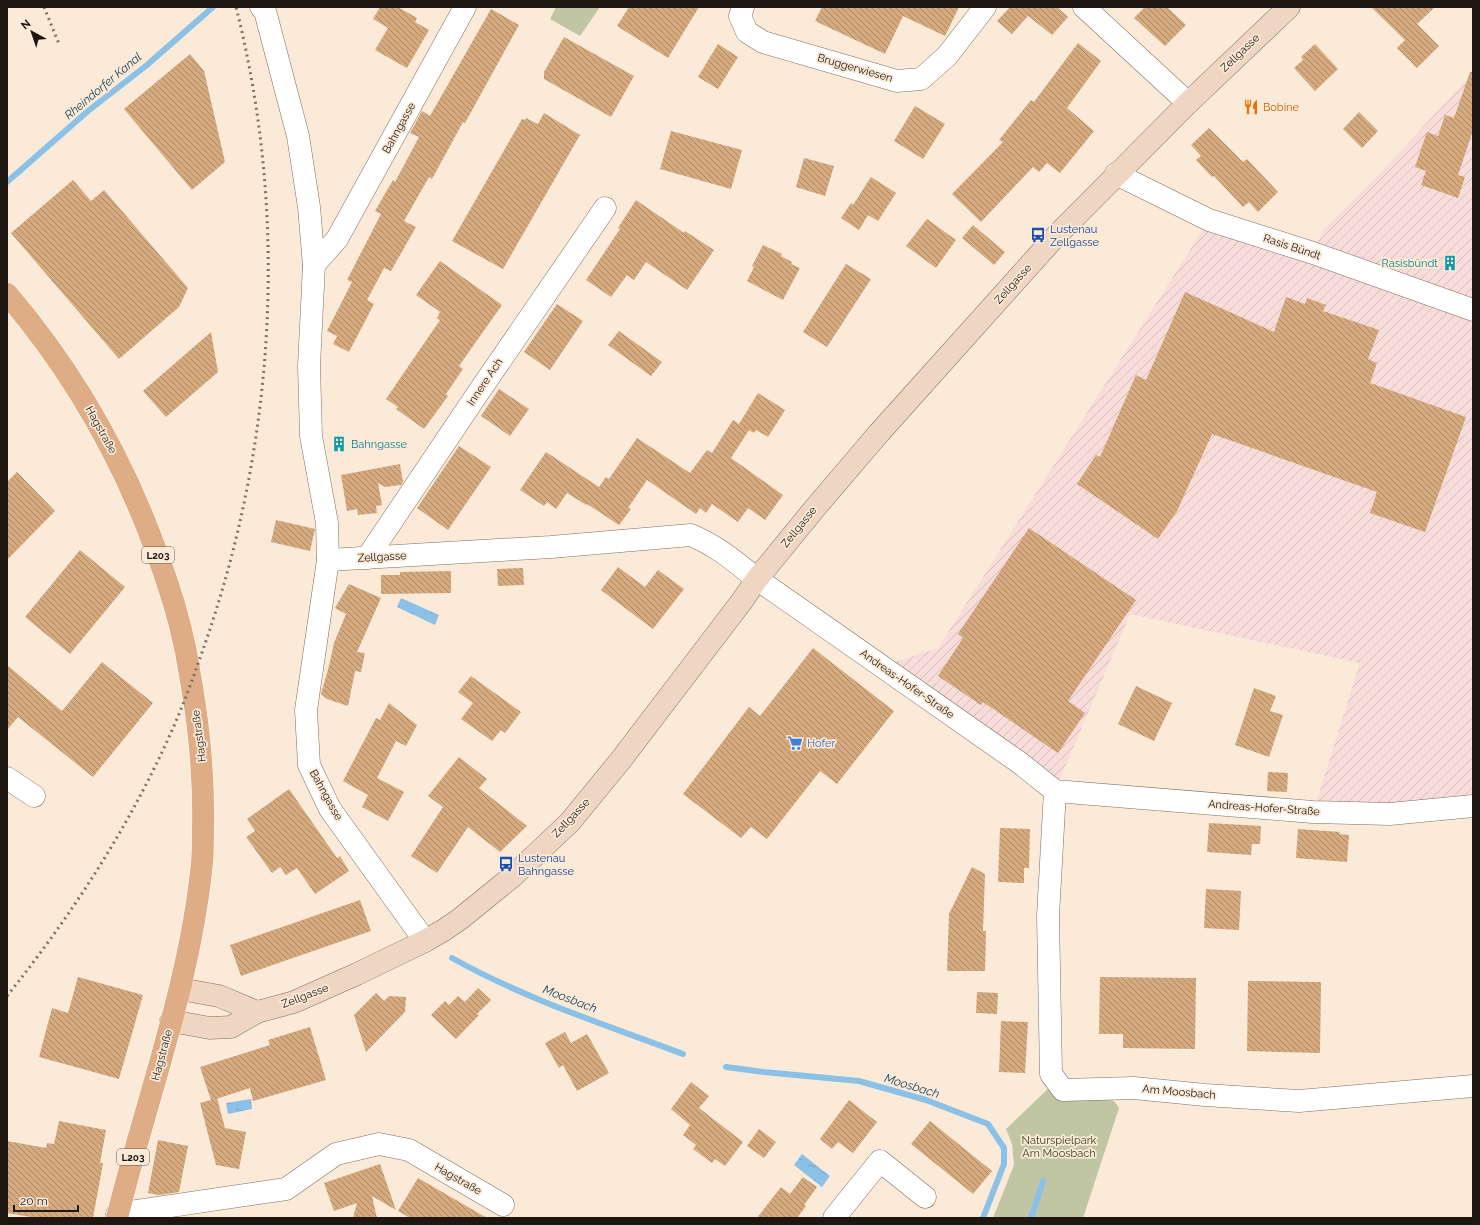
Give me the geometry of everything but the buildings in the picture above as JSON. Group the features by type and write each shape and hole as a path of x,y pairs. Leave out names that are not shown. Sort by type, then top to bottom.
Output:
{"main road":[{"name":"Zellgasse","path":"171,1021 210,1028 232,1027 257,1012 294,1002 357,974 425,941 460,919 514,876 570,822 616,766 757,579 884,427 1054,238 1188,103 1289,7"},
{"name":"Hagstraße","path":"7,294 56,356 92,412 119,461 142,514 161,564 177,615 186,652 202,756 204,797 202,862 190,943 180,989 117,1216"},
{"path":"180,989 219,996 257,1012"}],"street":[{"name":"Bahngasse","path":"261,7 265,10 298,136 309,208 314,265 309,366 311,436 327,523 328,560 306,710 310,765 330,809 425,941"},
{"name":"Bahngasse","path":"314,265 337,239 465,7"},
{"name":"Bruggerwiesen","path":"743,7 740,16 747,32 763,42 897,81 921,79 948,56 985,7"},
{"path":"1084,7 1188,103"},
{"name":"Rasis Bündt","path":"1116,174 1209,220 1312,253 1473,310"},
{"name":"Innere Ach","path":"368,558 476,396 605,208"},
{"name":"Zellgasse","path":"328,560 551,547 691,535 708,542 721,550 757,579"},
{"name":"Andreas-Hofer-Straße","path":"757,579 1020,763 1055,791 1313,812 1390,814 1473,806"},
{"path":"7,778 34,796"},
{"name":"Am Moosbach","path":"1055,791 1048,916 1051,1074 1063,1090 1134,1088 1205,1095 1299,1100 1473,1086"},
{"name":"Hagstraße","path":"117,1216 286,1189 336,1154 379,1144 410,1150 503,1205"},
{"path":"834,1218 880,1161 925,1197"}],"shaded area":[{"path":"1473,73 1473,806 1313,812 1360,663 1130,614 1055,791 882,666 938,648 1209,220 1313,253 1324,229 1383,170"}],"green space":[{"path":"556,7 600,7 580,36 550,19"},
{"name":"Naturspielpark Am Moosbach","path":"1056,1081 1063,1090 1066,1101 1099,1098 1114,1101 1119,1108 1083,1218 993,1218 1014,1165 1012,1144 1006,1129"}],"water":[{"path":"401,598 439,615 435,625 397,607"},
{"path":"251,1099 252,1109 228,1114 226,1103"},
{"path":"802,1154 830,1176 822,1187 794,1165"}],"waterway":[{"name":"Rheindorfer Kanal","path":"7,182 88,111 147,65 213,7"},
{"name":"Moosbach","path":"452,958 480,973 537,999 683,1054"},
{"name":"Moosbach","path":"726,1067 859,1081 926,1100 988,1124 1004,1148 1004,1164 983,1218"},
{"path":"1031,1218 1043,1181"}],"railway":[{"path":"44,7 59,44"},
{"path":"7,996 31,966 96,871 116,839 153,772 178,717 200,658 225,579 245,499 259,417 266,335 268,252 264,170 253,88 236,7"}],"place":[{"name":"Bobine","path":"1251,107"},
{"name":"Lustenau Zellgasse","path":"1038,235"},
{"name":"Rasisbündt","path":"1450,263"},
{"name":"Bahngasse","path":"339,444"},
{"name":"Hofer","path":"795,743"},
{"name":"Lustenau Bahngasse","path":"506,864"}]}
